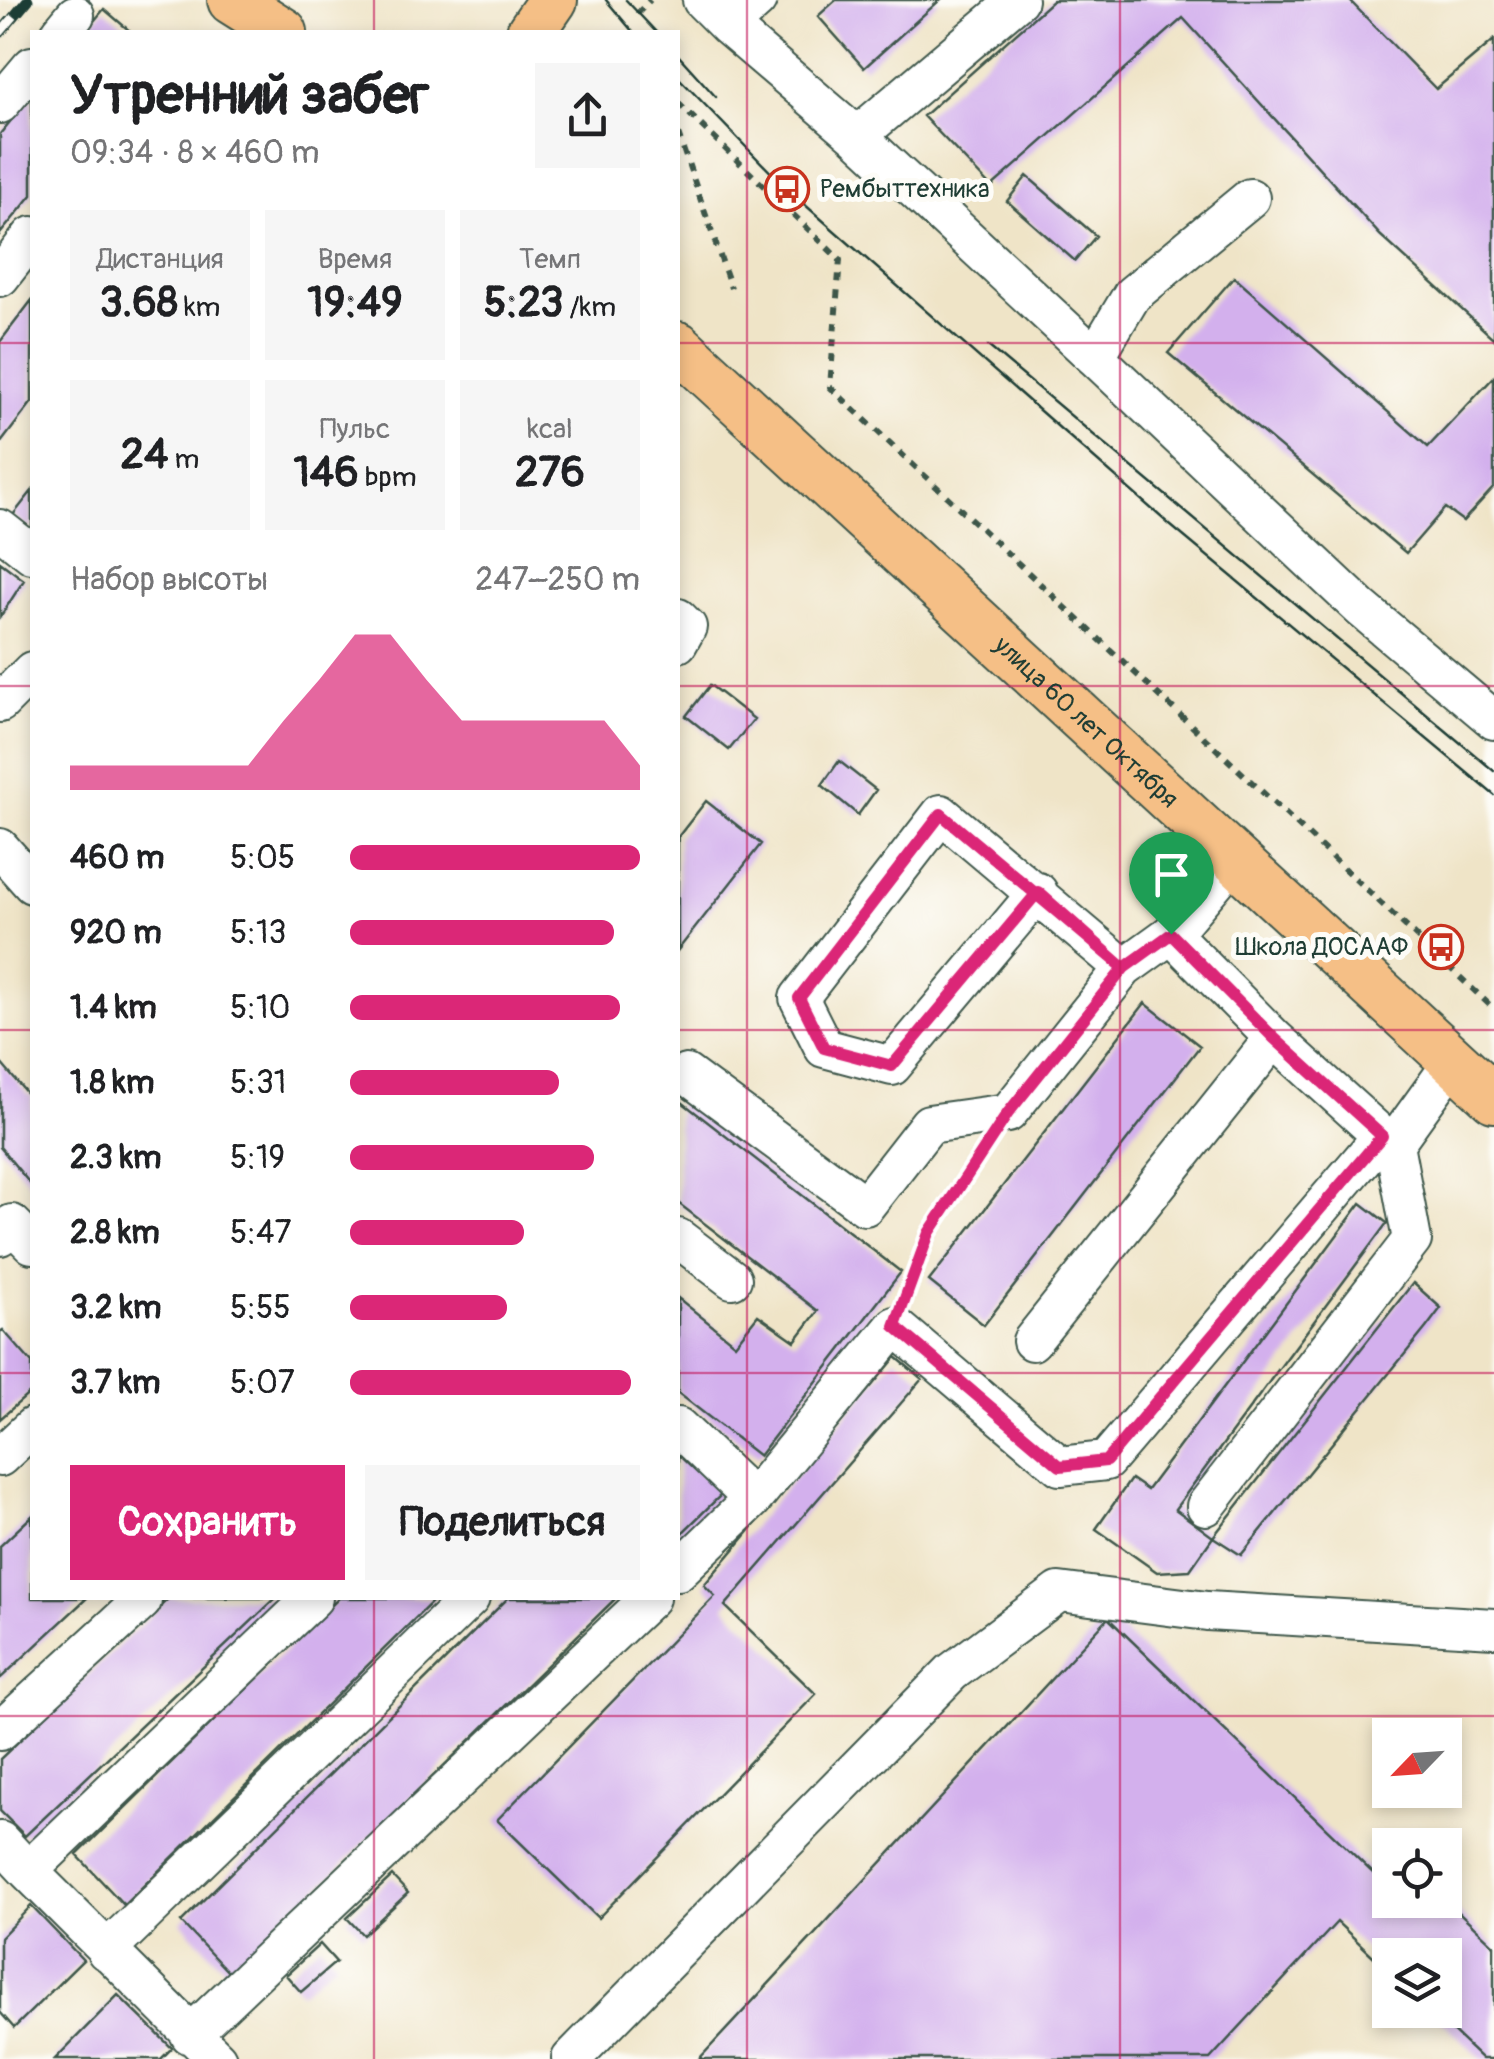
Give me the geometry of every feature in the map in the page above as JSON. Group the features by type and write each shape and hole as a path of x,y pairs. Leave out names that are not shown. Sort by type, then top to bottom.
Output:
{"main road":[{"path":"232,0 280,30"},
{"path":"532,30 552,0"},
{"name":"улица 60 лет Октября","path":"680,354 1494,1098"}],"lane":[{"path":"715,13 757,0"},
{"path":"858,136 1018,0"},
{"path":"715,13 858,136 1361,608 1494,720"},
{"path":"0,104 30,68"},
{"path":"1095,357 1132,296 1250,198"},
{"path":"0,278 30,239"},
{"path":"0,529 30,552"},
{"path":"680,620 688,627 680,640"},
{"path":"0,703 30,672"},
{"path":"1038,892 892,1066 824,1048 799,998 941,814 1038,892 1124,968"},
{"path":"0,848 30,882"},
{"path":"686,1074 865,1206 929,1124 1008,1113 1124,968 1171,934 1235,858"},
{"path":"1171,934 1274,1038 1388,1140 1412,1240 1206,1506"},
{"path":"1032,1341 1274,1038"},
{"path":"680,1569 754,1499 895,1326 1060,1466 1106,1461 1453,1062"},
{"path":"0,1236 12,1224 30,1242"},
{"path":"680,1239 732,1278"},
{"path":"0,1458 30,1429"},
{"path":"680,1429 754,1499"},
{"path":"571,2059 952,1672 1059,1592 1207,1610 1494,1628"},
{"path":"28,1870 311,1600"},
{"path":"106,1950 468,1600"},
{"path":"0,1841 204,2047 648,1600"},
{"path":"0,1732 142,1601"}],"path":[{"path":"637,14 650,0"},
{"path":"680,104 840,260 830,388 1494,1009"},
{"path":"680,140 731,288"},
{"path":"895,1326 929,1233 1008,1113"}],"building":[{"path":"836,0 940,0 864,68 818,16"},
{"path":"1053,0 1349,0 1436,89 1494,40 1494,339 1380,235 1183,18 991,187 923,116"},
{"path":"104,9 129,30 87,30"},
{"path":"30,97 30,197 0,234 0,134"},
{"path":"1027,176 1096,236 1075,261 1007,201"},
{"path":"1234,277 1428,447 1494,377 1494,487 1463,521 1445,508 1406,553 1168,353"},
{"path":"30,303 30,405 0,444 0,342"},
{"path":"30,494 30,528 13,515"},
{"path":"0,562 24,580 0,617"},
{"path":"710,685 754,719 729,750 686,716"},
{"path":"839,761 876,790 858,815 822,785"},
{"path":"706,801 761,844 680,947 680,834"},
{"path":"1145,1003 1200,1046 984,1325 929,1281"},
{"path":"0,1062 30,1095 30,1184 0,1147"},
{"path":"680,1101 901,1272 759,1456 680,1395 680,1300 735,1344 758,1315 795,1341 818,1311 680,1205"},
{"path":"1361,1203 1387,1223 1175,1509 1213,1537 1190,1570 1157,1572 1096,1529 1131,1479 1147,1490"},
{"path":"1413,1283 1441,1308 1426,1328 1241,1555 1213,1537"},
{"path":"3,1330 30,1361 30,1393 0,1419"},
{"path":"896,1357 922,1379 725,1606 816,1694 598,1918 497,1820 715,1596 704,1585"},
{"path":"680,1453 722,1494 680,1535"},
{"path":"30,1518 30,1600 85,1600 0,1679 0,1546"},
{"path":"167,1600 274,1600 25,1836 0,1811 0,1759"},
{"path":"337,1600 434,1600 124,1905 77,1855"},
{"path":"506,1600 614,1600 230,1974 181,1922"},
{"path":"1108,1618 1372,1872 1372,1918 1462,1915 1494,1945 1494,2059 1482,2059 1449,2028 1462,2028 1462,1938 1372,1938 1372,1955 1337,1922 1210,2059 699,2059"},
{"path":"392,1876 408,1893 363,1935 347,1918"},
{"path":"31,1906 83,1960 14,2028 0,2012 0,1938"},
{"path":"320,1944 336,1962 301,1992 286,1975"},
{"path":"118,1995 172,2048 161,2059 55,2059"}],"tram line":[{"path":"606,0 631,30"},
{"path":"626,0 654,30"},
{"path":"680,57 716,97"},
{"path":"680,79 787,189 1170,525 1494,795"},
{"path":"988,346 1494,771"}],"railway":[{"path":"0,33 28,0"}],"place":[{"name":"Рембыттехника","path":"787,189"},
{"name":"Школа ДОСААФ","path":"1441,947"}],"route":[{"path":"1171,934 1124,968 1038,892 892,1066 824,1048 799,998 941,814 1038,892 1124,968 1008,1113 929,1233 895,1326 1060,1466 1106,1461 1382,1136 1274,1038 1171,934"}]}
